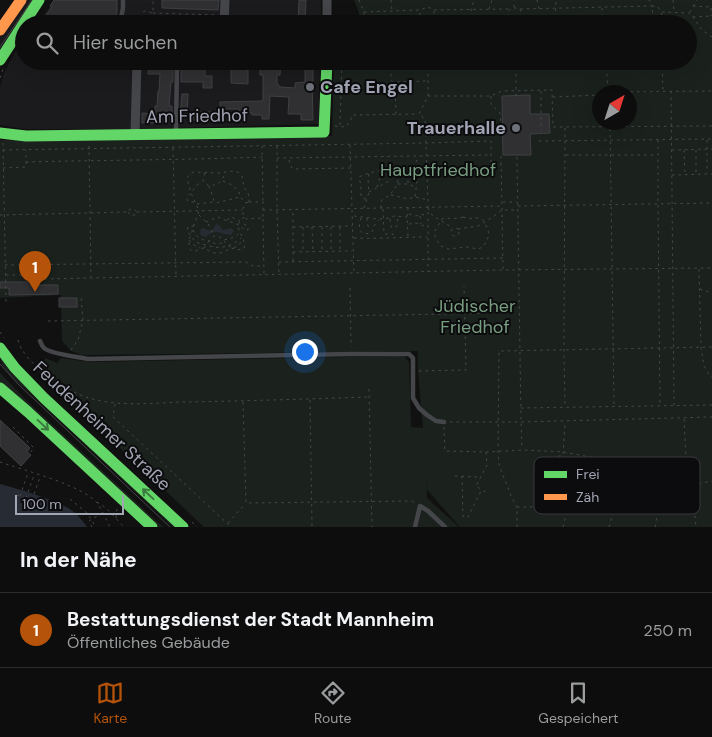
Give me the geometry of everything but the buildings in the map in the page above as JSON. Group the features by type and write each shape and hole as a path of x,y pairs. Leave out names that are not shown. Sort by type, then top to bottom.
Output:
{"main road":[{"path":"0,30 21,0"},
{"path":"32,15 39,0"},
{"path":"0,60 15,44"},
{"path":"324,126 327,70"},
{"name":"Am Friedhof","path":"0,133 26,136 324,132 324,126"},
{"name":"Feudenheimer Straße","path":"2,344 15,368 44,398 184,527"},
{"path":"0,388 152,527"}],"street":[{"path":"225,0 225,15"},
{"path":"328,0 328,15"},
{"path":"135,134 137,70"}],"lane":[{"path":"122,15 123,0"},
{"path":"176,134 177,70"},
{"path":"40,341 42,347 46,350 88,359 409,354 413,358 414,398 419,408 427,415 444,422"},
{"path":"415,527 420,506 445,527"}],"path":[{"path":"150,0 153,0 153,13"},
{"path":"359,0 365,15"},
{"path":"391,0 392,11"},
{"path":"471,15 474,0"},
{"path":"489,9 492,0"},
{"path":"514,0 514,8"},
{"path":"537,0 539,8"},
{"path":"556,0 556,15"},
{"path":"649,0 653,15"},
{"path":"674,0 674,12"},
{"path":"661,12 690,13 697,0"},
{"path":"364,12 420,10 428,7 434,10 471,10 652,6 658,7 662,15"},
{"path":"693,6 711,7 712,17 697,17"},
{"path":"602,7 602,15"},
{"path":"507,15 510,9"},
{"path":"520,9 522,15"},
{"path":"420,10 420,15"},
{"path":"434,10 434,15"},
{"path":"142,15 144,12 174,15"},
{"path":"697,23 702,30 712,37"},
{"path":"340,127 342,70"},
{"path":"391,70 391,80 396,86 396,115"},
{"path":"419,114 428,96 428,70"},
{"path":"516,70 516,96"},
{"path":"607,70 608,85"},
{"path":"662,70 663,91"},
{"path":"352,84 391,84 428,80"},
{"path":"428,96 491,96 502,90 552,90 553,126 592,126"},
{"path":"541,90 541,131"},
{"path":"671,91 674,405"},
{"path":"637,92 712,91"},
{"path":"552,97 592,95"},
{"path":"491,96 491,104 500,113 501,131"},
{"path":"324,126 346,127 352,115 419,114 425,119 428,272"},
{"path":"637,126 712,126"},
{"path":"565,127 564,350 566,407"},
{"path":"610,130 614,406"},
{"path":"277,133 279,274"},
{"path":"89,135 92,277"},
{"path":"707,139 707,174"},
{"path":"539,141 712,139"},
{"path":"658,140 660,405"},
{"path":"6,302 3,150 426,144 491,141 491,164 501,164"},
{"path":"350,144 354,273"},
{"path":"262,146 264,274"},
{"path":"173,148 176,276"},
{"path":"696,149 696,175"},
{"path":"671,150 712,149"},
{"path":"3,168 26,167 26,150"},
{"path":"684,150 685,175"},
{"path":"277,158 491,155"},
{"path":"565,155 658,155"},
{"path":"412,168 420,156"},
{"path":"501,156 504,270"},
{"path":"26,162 262,157"},
{"path":"517,157 522,450"},
{"path":"288,158 293,169 352,168"},
{"path":"408,168 408,184"},
{"path":"366,199 361,196 359,177 370,172 412,168"},
{"path":"412,168 417,181 414,197"},
{"path":"393,237 393,234 384,234 381,202 390,195 398,184 398,169"},
{"path":"377,188 382,170"},
{"path":"369,192 389,181 389,170"},
{"path":"205,172 203,181 187,197 187,200 191,203 216,203 240,197 248,202 263,202"},
{"path":"209,186 223,180 225,172"},
{"path":"200,248 196,252 189,248 189,240 199,211 190,193 187,178 191,173 238,172 242,176 244,188 249,195 248,202 242,210"},
{"path":"364,208 369,192 370,172"},
{"path":"671,175 712,174"},
{"path":"223,180 240,192 240,197"},
{"path":"203,181 209,186 214,202"},
{"path":"398,184 408,184 416,187"},
{"path":"390,195 408,199 414,197 428,200"},
{"path":"502,202 518,202"},
{"path":"518,206 712,203"},
{"path":"263,210 502,206"},
{"path":"408,208 408,237"},
{"path":"428,208 432,215 458,229 485,223 502,210 518,210"},
{"path":"0,214 128,212 130,209 137,212 242,210"},
{"path":"293,209 293,262"},
{"path":"242,210 244,217"},
{"path":"198,214 206,222 214,236"},
{"path":"353,216 383,219 394,216 428,214"},
{"path":"420,215 421,224"},
{"path":"390,218 391,227 394,228 397,226 398,216"},
{"path":"206,222 216,217 242,226"},
{"path":"227,221 231,217 240,221"},
{"path":"244,217 263,218"},
{"path":"214,236 225,240 231,248 241,250 245,244 238,224 244,217"},
{"path":"361,217 359,228 362,232 368,234 371,233 379,219"},
{"path":"367,217 368,226 373,227"},
{"path":"463,217 470,220 478,218 485,223 489,230 489,235 483,247 478,249 467,247 448,249 441,246 435,238 435,231 441,221 446,218 456,219 463,217"},
{"path":"408,224 421,224 428,227"},
{"path":"194,226 189,226 187,231 196,241 200,244 217,248 233,243 242,237"},
{"path":"312,226 313,252"},
{"path":"322,226 322,252"},
{"path":"331,226 331,251"},
{"path":"340,226 340,251"},
{"path":"293,227 353,226"},
{"path":"303,227 303,252"},
{"path":"453,228 450,232 454,236 458,234 458,229"},
{"path":"193,229 198,238 218,244 236,237 240,232"},
{"path":"360,238 362,232"},
{"path":"204,248 214,236"},
{"path":"353,238 428,237"},
{"path":"189,240 200,248 217,253 236,247 244,241"},
{"path":"293,252 353,251"},
{"path":"278,262 503,258"},
{"path":"5,265 246,262 253,266 264,266"},
{"path":"38,265 39,278 712,268"},
{"path":"699,268 701,347 704,366 712,377"},
{"path":"6,276 38,274"},
{"path":"414,371 466,370 464,286"},
{"path":"350,288 351,349"},
{"path":"700,288 712,293"},
{"path":"69,356 78,340 83,320 82,297"},
{"path":"48,321 505,313"},
{"path":"0,332 2,344"},
{"path":"18,340 19,345 28,358 42,372 64,387 88,398 116,404 369,397"},
{"path":"517,527 517,507 500,465 498,451 499,351 712,347"},
{"path":"369,389 372,527"},
{"path":"310,399 312,527"},
{"path":"227,523 246,503 243,401"},
{"path":"116,404 113,417 231,527"},
{"path":"521,408 712,405"},
{"path":"590,457 564,452 522,450 486,452 445,451 444,422 712,417"},
{"path":"684,418 686,457"},
{"path":"557,457 563,456 564,452 565,421"},
{"path":"13,427 34,448 29,454"},
{"path":"486,452 487,465 476,486 488,493"},
{"path":"0,462 70,486 84,493 106,508 124,527"},
{"path":"20,496 28,472"},
{"path":"26,498 34,474"},
{"path":"17,495 34,500 40,476"},
{"path":"455,476 480,477"},
{"path":"462,476 463,517 468,517 482,489"},
{"path":"70,499 87,513 96,527"},
{"path":"246,503 412,501 420,506"},
{"path":"96,502 110,527"},
{"path":"116,519 117,502"},
{"path":"517,507 534,506"},
{"path":"92,527 89,521 101,512"},
{"path":"563,527 566,514"},
{"path":"609,527 612,514"},
{"path":"655,527 657,514"},
{"path":"695,514 696,527"}],"shaded area":[{"path":"25,0 34,0 24,15 15,15 15,27 0,49 0,37"},
{"path":"54,0 321,0 321,15 44,15"},
{"path":"15,53 15,70 320,70 319,124 129,129 25,129 0,125 0,88 4,73"},
{"path":"216,224 223,230 230,228 234,231 231,235 216,232 205,237 201,235 201,229 212,231"},
{"path":"0,484 52,500 74,512 87,527 0,527"}],"green space":[{"name":"Hauptfriedhof","path":"354,0 712,0 712,527 460,527 427,490 426,472 427,498 459,527 204,527 39,372 45,358 57,363 61,358 89,362 404,356 409,362 411,427 423,428 418,351 82,355 71,351 62,341 61,295 0,298 0,140 332,136 334,70 697,70 697,15 359,15"},
{"path":"0,355 177,527 173,527 11,376 3,366"},
{"path":"0,373 28,402 163,527 159,527 0,383"}],"tram line":[{"path":"22,15 32,0"},
{"path":"0,47 15,25"},
{"path":"0,364 18,384 170,527"}],"traffic: fast":[{"path":"29,15 39,0"},
{"path":"0,60 15,37"},
{"path":"0,133 26,136 324,132 327,70"},
{"path":"0,348 15,368 44,398 183,527"},
{"path":"0,388 152,527"}],"traffic: slow":[{"path":"0,30 21,0"}],"place":[{"name":"Cafe Engel","path":"310,87"},
{"name":"Trauerhalle","path":"516,128"},
{"name":"Bestattungsdienst der Stadt Mannheim","path":"35,292"}],"park label":[{"name":"Jüdischer Friedhof","path":"475,316"}]}
